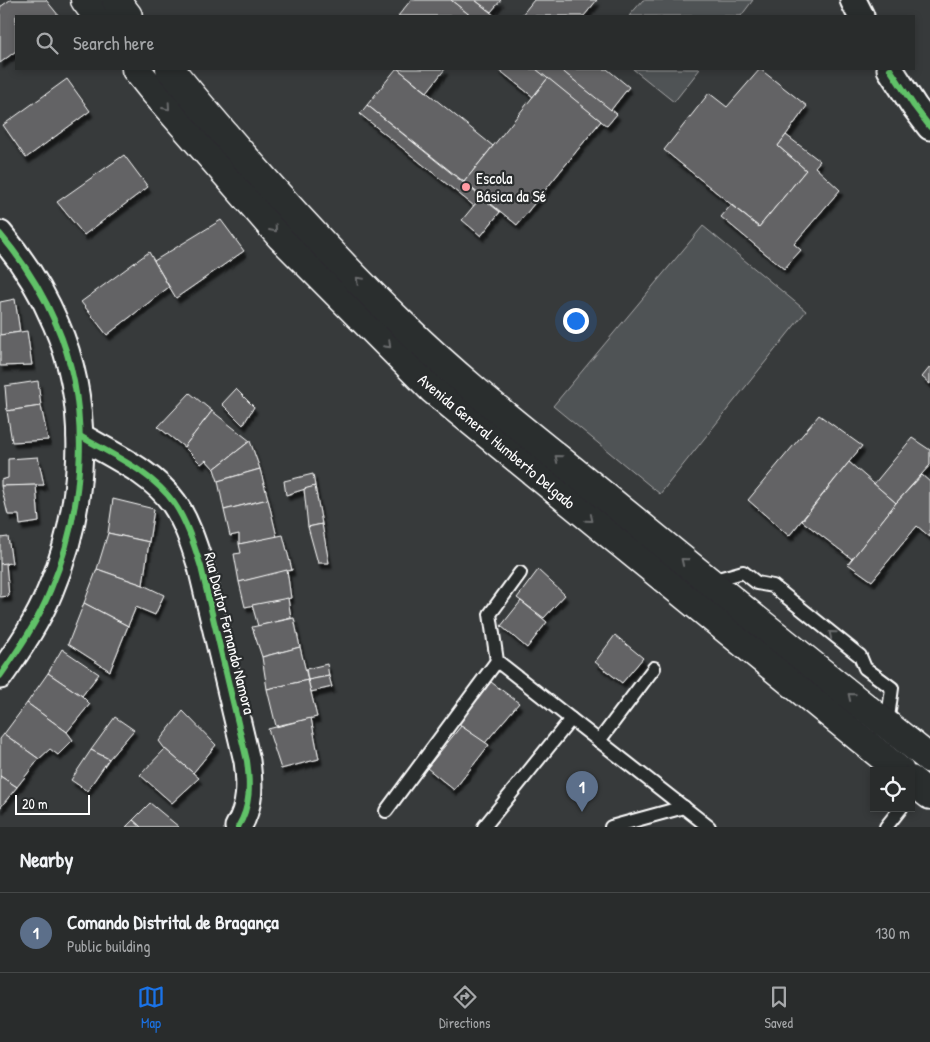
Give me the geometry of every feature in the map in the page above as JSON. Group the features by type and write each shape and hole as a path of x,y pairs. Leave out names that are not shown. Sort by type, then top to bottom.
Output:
{"main road":[{"path":"85,0 96,15"},
{"path":"116,0 127,15"},
{"name":"Avenida General Humberto Delgado","path":"137,70 280,237 433,390 891,767"},
{"name":"Avenida General Humberto Delgado","path":"171,70 222,132 306,226 404,326 477,392 930,759"}],"street":[{"path":"853,0 860,15"},
{"path":"891,70 930,127"},
{"path":"0,234 24,266 57,325 70,369 80,436 77,490 68,540 60,565 50,591 38,614 0,676"},
{"name":"Rua Doutor Fernando Namora","path":"80,436 138,470 157,485 173,502 184,520 200,567 247,761 249,792 247,808 238,827"}],"lane":[{"path":"708,581 743,572 757,583 773,586 838,638 860,656 866,668 892,688 887,725"},
{"path":"520,573 490,614 497,661 710,827"},
{"path":"386,811 497,661"},
{"path":"599,741 654,668"},
{"path":"484,827 572,719"},
{"path":"611,827 684,807"},
{"path":"886,827 898,812"}],"shaded area":[{"path":"643,0 753,0 742,15 630,15"},
{"path":"634,70 699,70 674,102"},
{"path":"703,226 806,311 660,494 553,406"}],"building":[{"path":"10,0 46,0 58,15 15,15 15,52 0,63 0,7"},
{"path":"411,0 451,0 470,15 399,15"},
{"path":"451,0 475,0 494,15 470,15"},
{"path":"475,0 501,0 491,12"},
{"path":"534,0 597,0 585,15 522,15"},
{"path":"395,70 399,70 493,146 464,182 367,105"},
{"path":"399,70 444,70 427,92"},
{"path":"499,70 537,70 548,78 533,97"},
{"path":"537,70 561,70 617,114 607,126"},
{"path":"561,70 608,70 629,87 611,110"},
{"path":"759,70 807,106 778,146 806,170 759,227 664,150 709,93 727,107"},
{"path":"548,78 601,121 517,225 464,182"},
{"path":"67,79 90,111 26,158 3,125"},
{"path":"367,105 481,197 474,206 360,114"},
{"path":"786,135 820,161 815,167 840,190 794,244 801,250 784,269 721,217 731,205 759,227 806,170 778,146"},
{"path":"124,155 148,187 84,235 57,202"},
{"path":"481,197 500,212 481,236 462,220"},
{"path":"221,220 244,251 176,298 154,261"},
{"path":"149,252 169,287 107,335 81,302"},
{"path":"15,299 20,332 0,335 0,302"},
{"path":"27,331 32,365 0,366 0,335"},
{"path":"930,367 930,384 922,377"},
{"path":"38,381 41,406 7,411 5,386"},
{"path":"236,389 254,407 243,425 222,404"},
{"path":"190,393 212,411 184,447 158,427"},
{"path":"41,406 48,440 12,442 7,411"},
{"path":"212,411 250,441 214,469 206,460 201,464 184,447"},
{"path":"819,415 862,446 789,536 748,500"},
{"path":"912,438 930,450 930,465 896,503 874,484"},
{"path":"250,441 260,469 218,481 214,469"},
{"path":"38,457 44,485 1,486 1,480 8,478 8,459"},
{"path":"849,462 896,503 852,559 802,521"},
{"path":"260,469 268,499 224,510 218,481"},
{"path":"313,474 315,486 286,495 284,481"},
{"path":"922,475 930,482 930,537 917,526 872,581 848,564 896,503"},
{"path":"36,485 39,522 20,525 19,515 8,515 1,486"},
{"path":"315,486 322,524 308,527 304,489"},
{"path":"113,499 154,509 149,542 108,533"},
{"path":"268,499 277,537 239,544 239,534 230,536 224,510"},
{"path":"322,524 329,563 318,563 308,527"},
{"path":"108,533 149,542 143,585 97,569"},
{"path":"283,535 292,570 239,582 234,554 241,553 239,544"},
{"path":"8,537 12,563 0,564 0,538"},
{"path":"6,563 9,596 0,597 0,564"},
{"path":"97,569 143,585 164,595 155,615 136,607 128,626 84,603"},
{"path":"287,570 291,598 245,607 239,582"},
{"path":"538,570 565,595 544,618 517,598"},
{"path":"288,598 291,618 258,626 252,605"},
{"path":"521,601 547,622 527,648 501,626"},
{"path":"84,603 128,626 110,671 68,644"},
{"path":"294,618 300,647 262,657 252,627"},
{"path":"615,635 643,658 622,683 595,662"},
{"path":"300,647 308,680 267,689 262,657"},
{"path":"62,649 99,674 82,696 48,673"},
{"path":"327,664 329,676 308,680 306,669"},
{"path":"48,673 82,696 90,704 67,732 27,703"},
{"path":"329,676 332,687 311,692 308,680"},
{"path":"308,680 317,717 276,726 267,689"},
{"path":"491,682 519,703 485,743 458,724"},
{"path":"27,703 67,732 73,740 58,755 50,749 39,759 4,734"},
{"path":"183,711 216,745 193,773 165,749 159,741"},
{"path":"115,717 134,730 109,759 91,750"},
{"path":"311,718 319,759 281,769 268,729"},
{"path":"461,726 489,745 454,790 427,768"},
{"path":"4,734 39,759 17,787 0,776 0,739"},
{"path":"165,749 199,778 172,803 140,775"},
{"path":"91,750 109,759 87,791 71,780"},
{"path":"0,776 17,787 0,808"},
{"path":"150,803 179,827 141,827 133,820"},
{"path":"133,820 141,827 126,827"}],"cycle path":[{"path":"891,70 930,127"},
{"path":"0,234 38,288 51,312 68,356 75,389 79,423 80,458 71,526 62,559 40,613 0,676"},
{"path":"80,436 131,465 155,482 174,503 190,534 201,567 247,761 249,778 247,803 238,827"}],"place":[{"name":"Escola Básica da Sé","path":"466,187"},
{"name":"Comando Distrital de Bragança","path":"582,812"}]}
